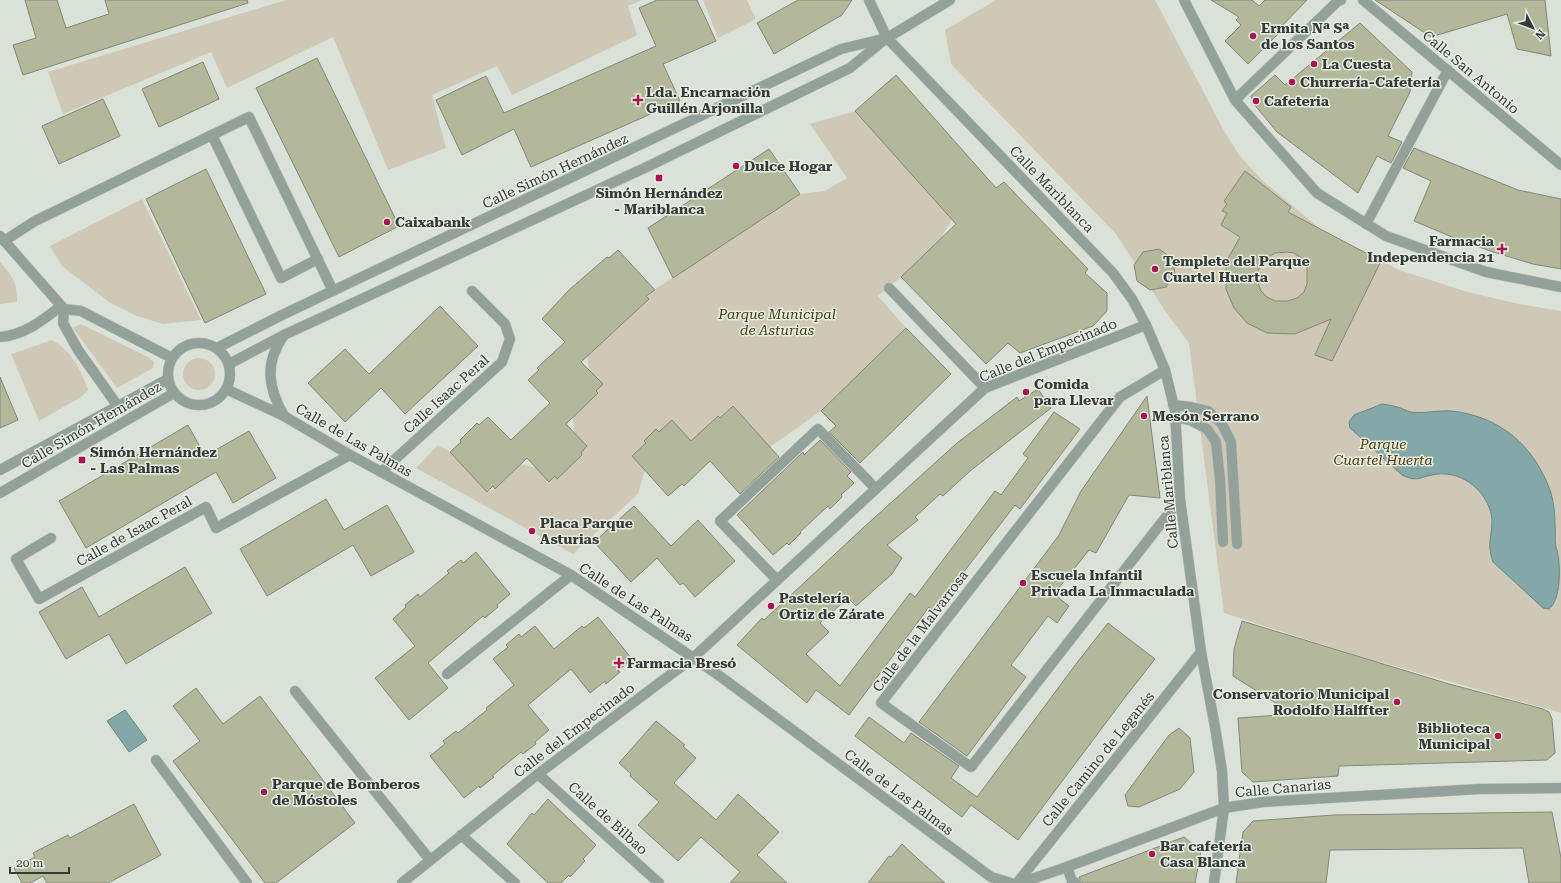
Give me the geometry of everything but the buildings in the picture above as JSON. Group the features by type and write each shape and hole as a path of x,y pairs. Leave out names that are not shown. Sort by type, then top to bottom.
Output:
{"street":[{"name":"Calle Mariblanca","path":"869,0 887,38 1113,273 1132,299 1146,325 1165,370 1175,417 1180,499 1201,652 1222,771 1224,808 1214,883"},
{"name":"Calle Simón Hernández","path":"229,364 284,335 646,168 850,68 887,38 950,0"},
{"path":"1184,0 1235,100 1317,193 1386,236 1486,272 1561,287"},
{"path":"1235,100 1338,1 1341,0"},
{"name":"Calle San Antonio","path":"1363,0 1561,165"},
{"name":"Calle Simón Hernández","path":"217,348 282,315 841,50 887,38"},
{"path":"1366,224 1448,70"},
{"path":"117,405 78,350 63,323 62,308 2,238 249,117 333,292"},
{"path":"212,135 281,278 318,259"},
{"path":"889,288 985,388"},
{"name":"Calle Isaac Peral","path":"381,472 502,362 510,340 505,324 472,291"},
{"path":"0,338 11,336 27,330 62,308 81,311 172,358"},
{"name":"Calle del Empecinado","path":"402,883 538,774 694,657 985,388 1146,325"},
{"name":"Calle de Las Palmas","path":"284,335 278,344 272,359 270,372 272,391 275,401 284,416"},
{"path":"197,343 207,344 217,348 229,364 230,374 226,389 218,399 204,404 193,404 183,400 174,393 168,379 168,368 172,358 182,348 197,343"},
{"name":"Calle de la Malvarrosa","path":"1165,370 1120,397 881,703 971,766 1180,499"},
{"name":"Calle Simón Hernández","path":"0,470 117,405 168,379"},
{"name":"Calle de Las Palmas","path":"226,389 284,416 350,456 571,576 694,657 991,877 1011,883"},
{"name":"Calle Simón Hernández","path":"0,493 174,393"},
{"path":"1173,405 1208,411 1222,424 1232,442 1236,544"},
{"path":"1175,417 1190,420 1207,429 1216,442 1224,542"},
{"path":"777,580 720,521 818,429 876,488"},
{"name":"Calle de Isaac Peral","path":"50,538 16,558 39,599 206,507 216,528 350,456"},
{"path":"447,674 571,576"},
{"name":"Calle Camino de Leganés","path":"1017,883 1201,652"},
{"path":"295,691 430,860"},
{"path":"156,760 247,883"},
{"name":"Calle de Bilbao","path":"538,774 659,883"},
{"name":"Calle Canarias","path":"1020,883 1067,867 1224,808 1263,802 1479,789 1561,788"},
{"path":"461,835 515,883"},
{"path":"1067,867 1072,881 1076,883"}],"green space":[{"path":"286,0 642,0 628,6 637,35 512,95 497,66 432,95 446,148 388,170 333,37 227,88 211,52 63,114 48,72"},
{"path":"703,0 747,0 756,19 718,38"},
{"name":"Parque Cuartel Huerta","path":"996,0 1155,0 1223,129 1239,155 1262,180 1319,228 1399,270 1468,292 1519,304 1561,311 1561,713 1352,654 1224,613 1189,343 1165,311 1116,234 951,64 945,30"},
{"name":"Parque Municipal de Asturias","path":"855,111 952,219 941,238 901,277 878,296 906,328 821,411 770,447 733,407 720,418 718,416 705,427 693,443 672,420 659,432 656,429 644,441 646,443 632,456 645,470 638,494 573,554 416,468 438,445 450,452 487,492 495,489 521,464 536,468 549,482 555,476 557,479 582,455 581,453 587,446 574,432 573,417 598,393 596,391 603,384 589,370 587,355 649,299 647,297 654,290 800,194 825,191 847,178 810,124"},
{"path":"142,199 201,320 163,324 137,316 109,302 62,266 50,246"},
{"path":"0,262 13,280 16,289 17,302 0,304"},
{"path":"81,324 148,357 154,362 153,368 117,388 73,328"},
{"path":"52,340 65,349 70,355 79,368 88,390 81,397 39,421 11,354"},
{"path":"196,358 202,358 212,365 215,374 214,380 208,387 202,390 196,390 186,383 183,377 183,371 190,361"}],"water":[{"path":"1382,404 1395,406 1411,412 1421,413 1451,411 1469,414 1485,419 1513,436 1536,461 1551,493 1554,505 1559,582 1556,598 1553,605 1549,609 1543,608 1493,562 1490,548 1492,525 1491,513 1488,504 1476,488 1469,482 1451,475 1432,475 1414,479 1402,475 1350,428 1349,422 1354,415"},
{"path":"125,710 147,740 129,752 107,721"}],"place":[{"name":"Ermita Nª Sª de los Santos","path":"1253,36"},
{"name":"La Cuesta","path":"1314,64"},
{"name":"Churrería-Cafetería","path":"1292,82"},
{"name":"Lda. Encarnación Guillén Arjonilla","path":"638,100"},
{"name":"Cafeteria","path":"1256,101"},
{"name":"Dulce Hogar","path":"736,166"},
{"name":"Simón Hernández - Mariblanca","path":"659,178"},
{"name":"Caixabank","path":"387,222"},
{"name":"Farmacia Independencia 21","path":"1502,249"},
{"name":"Templete del Parque Cuartel Huerta","path":"1155,269"},
{"name":"Comida para Llevar","path":"1026,392"},
{"name":"Mesón Serrano","path":"1144,416"},
{"name":"Simón Hernández - Las Palmas","path":"82,460"},
{"name":"Placa Parque Asturias","path":"532,531"},
{"name":"Escuela Infantil Privada La Inmaculada","path":"1023,583"},
{"name":"Pastelería Ortiz de Zárate","path":"771,606"},
{"name":"Farmacia Bresó","path":"619,663"},
{"name":"Conservatorio Municipal Rodolfo Halffter","path":"1397,702"},
{"name":"Biblioteca Municipal","path":"1498,736"},
{"name":"Parque de Bomberos de Móstoles","path":"264,792"},
{"name":"Bar cafetería Casa Blanca","path":"1152,854"}]}
